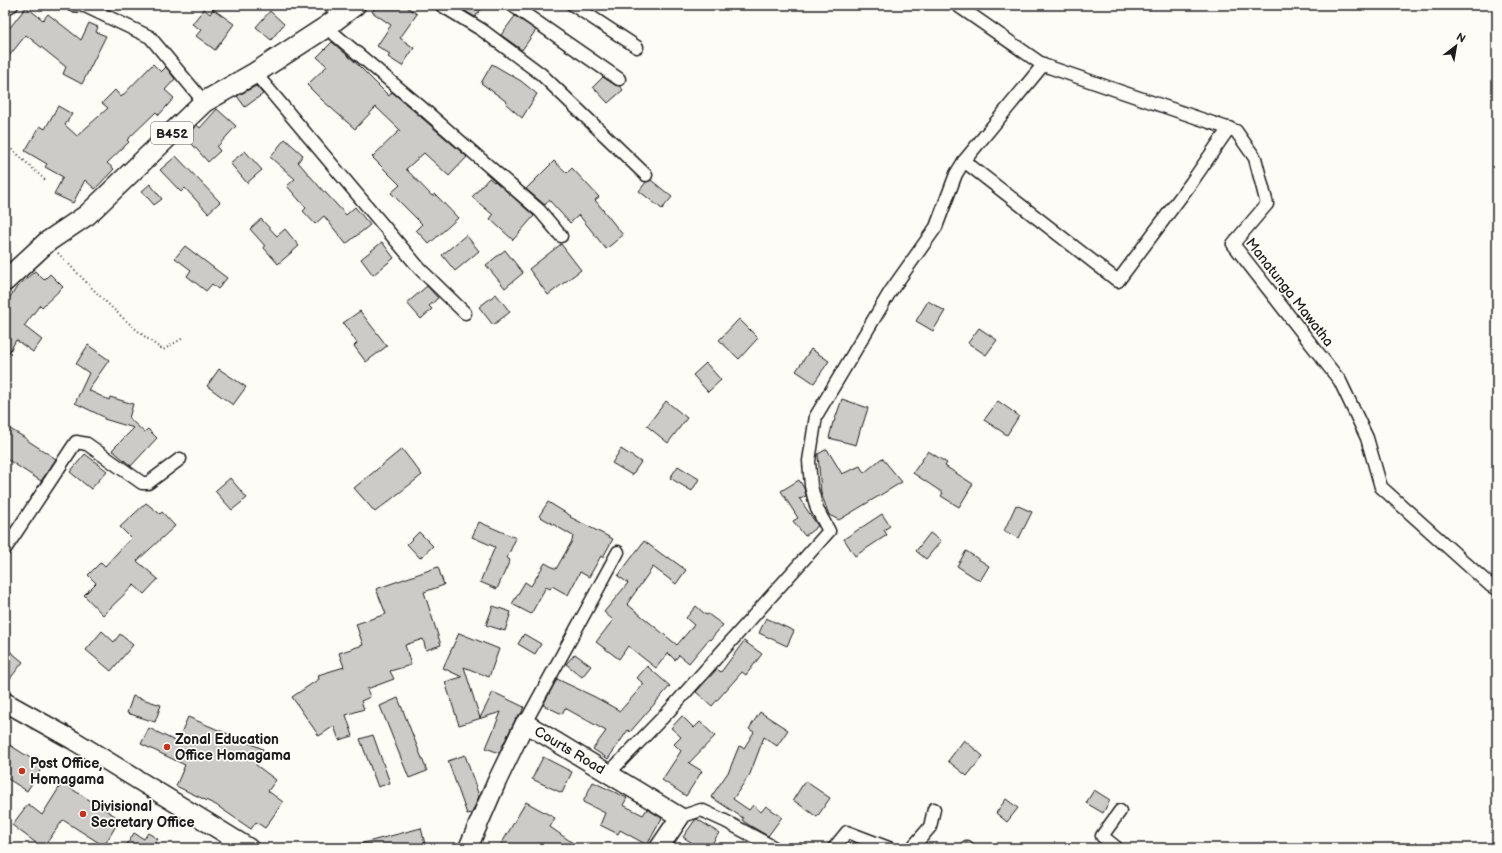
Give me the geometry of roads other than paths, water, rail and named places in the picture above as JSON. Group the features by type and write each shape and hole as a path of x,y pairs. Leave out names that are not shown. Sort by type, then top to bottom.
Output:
{"main road":[{"name":"B452","path":"5,281 47,242 87,215 204,102 256,73 326,27 346,8"}],"street":[{"path":"5,9 12,5"},
{"path":"72,5 85,6 150,36 204,102"},
{"path":"441,5 482,30 541,74 646,174"},
{"path":"512,5 619,79"},
{"path":"573,5 637,47"},
{"name":"Manatunga Mawatha","path":"957,5 1043,65 1236,131 1255,158 1267,204 1233,244 1340,381 1367,438 1381,488 1497,589"},
{"path":"326,27 421,107 540,211 561,236"},
{"path":"609,774 669,711 829,531 817,509 811,486 809,461 816,416 890,292 936,227 956,174 964,161 1043,65"},
{"path":"256,73 420,269 465,313"},
{"path":"964,161 1118,281 1191,183 1229,128"},
{"path":"5,549 76,442 87,444 142,484 148,483 180,459"},
{"path":"525,723 618,552"},
{"path":"5,702 74,740 249,848"},
{"name":"Courts Road","path":"468,848 497,781 525,723 680,817"},
{"path":"912,848 930,827 934,809"},
{"path":"659,848 680,817 701,810 775,848"},
{"path":"1117,848 1102,836 1120,811"},
{"path":"834,848 847,832 890,848"}],"place":[{"name":"Zonal Education Office Homagama","path":"167,747"},
{"name":"Post Office, Homagama","path":"22,771"},
{"name":"Divisional Secretary Office","path":"83,814"}]}
